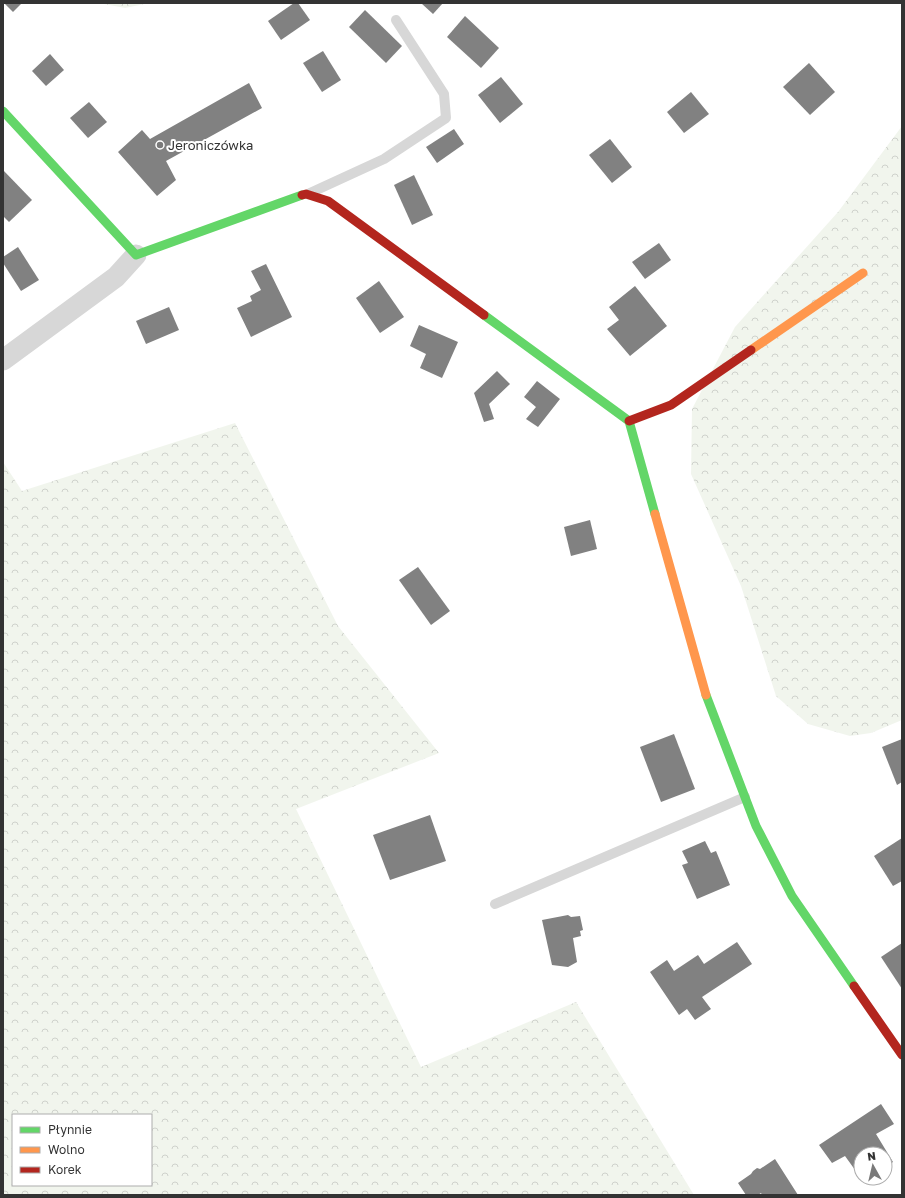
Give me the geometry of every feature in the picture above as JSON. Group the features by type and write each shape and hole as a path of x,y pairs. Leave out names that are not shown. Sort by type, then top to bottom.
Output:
{"street":[{"path":"3,111 136,255"},
{"path":"3,360 116,277 136,255 306,194 328,201 629,421 703,688 756,826 792,896 902,1055"},
{"path":"629,421 671,405 863,273"}],"lane":[{"path":"306,194 384,159 446,118 444,94 396,20"},
{"path":"495,904 745,797"}],"green space":[{"path":"99,3 149,3 125,8"},
{"path":"902,126 902,720 871,733 850,736 808,724 776,696 741,586 691,474 692,409 735,327 838,212"},
{"path":"235,423 338,626 439,753 296,809 421,1067 576,1002 694,1195 3,1195 3,462 22,491"}],"building":[{"path":"4,3 22,3 13,12"},
{"path":"294,3 298,3 310,20 281,40 268,21"},
{"path":"421,3 443,3 433,14"},
{"path":"365,10 402,46 386,63 349,27"},
{"path":"465,16 499,48 481,68 447,37"},
{"path":"323,51 341,80 322,92 303,63"},
{"path":"50,54 64,70 46,86 32,71"},
{"path":"809,63 835,92 810,115 783,87"},
{"path":"501,77 523,104 500,123 478,95"},
{"name":"Jeroniczówka","path":"249,83 262,108 166,161 176,180 157,196 118,152 142,130 150,139"},
{"path":"691,92 709,114 684,133 667,112"},
{"path":"89,102 107,122 88,138 70,118"},
{"path":"454,129 464,144 437,163 426,147"},
{"path":"610,139 632,167 612,183 589,155"},
{"path":"3,170 32,200 9,222 3,216"},
{"path":"414,175 433,215 412,225 394,185"},
{"path":"659,243 671,260 645,279 632,262"},
{"path":"18,247 39,280 21,291 3,263 3,257"},
{"path":"266,264 292,317 251,337 237,308 252,301 250,296 261,290 251,271"},
{"path":"379,281 404,317 380,333 356,298"},
{"path":"635,286 667,326 630,356 607,329 619,320 609,307"},
{"path":"169,307 179,330 146,344 136,321"},
{"path":"419,325 458,342 442,378 420,368 426,354 410,346"},
{"path":"497,371 510,384 489,404 494,419 484,422 474,393"},
{"path":"537,381 560,399 538,427 526,419 536,407 524,397"},
{"path":"590,520 597,549 571,556 564,527"},
{"path":"418,567 450,611 431,625 399,580"},
{"path":"674,734 695,789 661,802 640,747"},
{"path":"902,739 902,782 897,785 882,747"},
{"path":"430,815 446,861 390,880 373,835"},
{"path":"902,838 902,881 893,886 874,856"},
{"path":"705,841 711,853 716,851 730,885 697,899 682,865 688,863 682,851"},
{"path":"568,915 571,917 580,916 583,930 580,931 581,936 573,938 577,962 568,967 552,965 542,920"},
{"path":"737,942 752,964 702,997 711,1009 695,1020 687,1009 679,1015 650,972 667,960 674,971 698,955 704,964"},
{"path":"902,943 902,989 881,957"},
{"path":"881,1104 894,1124 876,1134 883,1146 853,1146 853,1167 845,1156 832,1163 819,1145"},
{"path":"775,1159 798,1195 762,1195 761,1193 758,1195 746,1195 738,1183 757,1168 760,1169"}],"traffic: fast":[{"path":"3,111 136,255 302,195"},
{"path":"484,315 629,421 655,514"},
{"path":"706,695 756,826 792,896 854,986"}],"traffic: slow":[{"path":"751,350 863,273"},
{"path":"655,514 706,695"}],"traffic: jam":[{"path":"302,195 306,194 328,201 484,315"},
{"path":"629,421 671,405 751,350"},
{"path":"854,986 902,1055"}],"place":[{"name":"Jeroniczówka","path":"160,145"}]}
